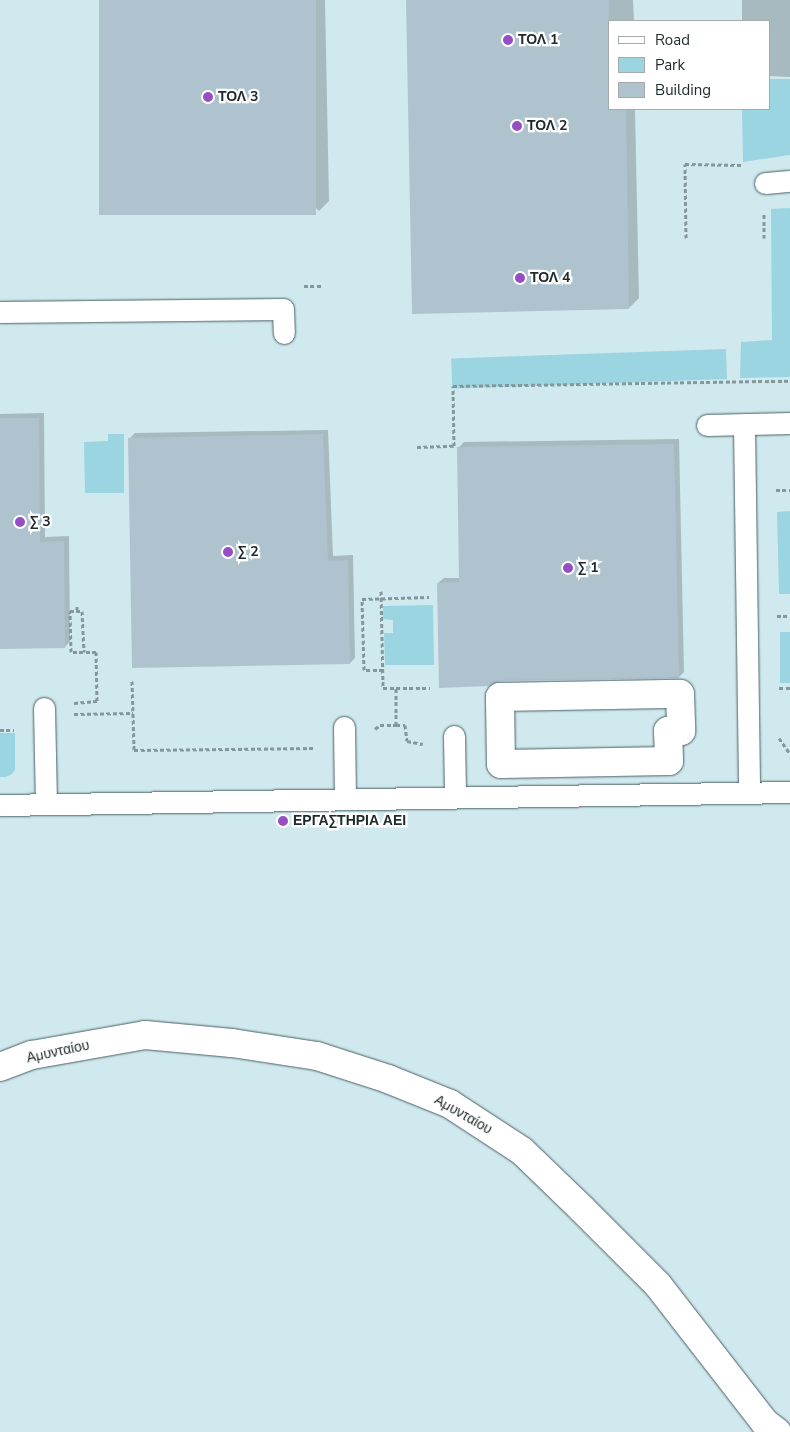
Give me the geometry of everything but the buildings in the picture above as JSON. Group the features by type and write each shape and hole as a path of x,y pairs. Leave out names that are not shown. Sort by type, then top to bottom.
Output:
{"street":[{"path":"680,694 681,731 668,732 668,760 501,764 500,697 680,694"},
{"name":"Αμυνταίου","path":"0,1066 32,1055 145,1035 232,1043 317,1056 388,1079 450,1104 522,1151 658,1285 765,1423 777,1432"}],"lane":[{"path":"765,183 790,181"},
{"path":"0,312 283,309 284,333"},
{"path":"706,426 790,423"},
{"path":"744,425 749,793"},
{"path":"44,708 46,804"},
{"path":"344,727 345,799"},
{"path":"454,736 455,796"},
{"path":"0,805 455,796 790,792"}],"path":[{"path":"686,238 685,164 746,164"},
{"path":"417,447 454,446 453,386 790,381"},
{"path":"767,490 790,490"},
{"path":"381,591 383,688 430,688"},
{"path":"383,670 364,670 362,599 429,598"},
{"path":"77,606 77,611"},
{"path":"70,706 75,703 97,701 96,652 84,652 71,652 70,611 82,611 84,652"},
{"path":"769,616 790,616"},
{"path":"132,681 134,750 319,749 319,741"},
{"path":"396,688 396,725"},
{"path":"67,714 133,713"},
{"path":"373,734 380,725 405,725 407,741 417,742 426,746"}],"green space":[{"path":"770,79 790,79 790,155 743,162 742,110 770,110"},
{"path":"790,208 790,377 740,378 741,342 772,340 771,209"},
{"path":"726,349 727,379 452,389 451,359"},
{"path":"108,434 124,434 124,493 85,493 84,442 108,441"},
{"path":"790,511 790,594 779,594 777,512"},
{"path":"433,605 434,665 385,665 384,633 393,633 393,620 383,619 383,606"},
{"path":"780,632 790,632 790,683 780,683"},
{"path":"0,733 15,733 15,770 6,777 0,777"}],"place":[{"name":"ΤΟΛ 1","path":"508,40"},
{"name":"ΤΟΛ 3","path":"208,97"},
{"name":"ΤΟΛ 2","path":"517,126"},
{"name":"ΤΟΛ 4","path":"520,278"},
{"name":"Σ 3","path":"20,522"},
{"name":"Σ 2","path":"228,552"},
{"name":"Σ 1","path":"568,568"},
{"name":"ΕΡΓΑΣΤΗΡΙΑ ΑΕΙ","path":"283,821"}]}
